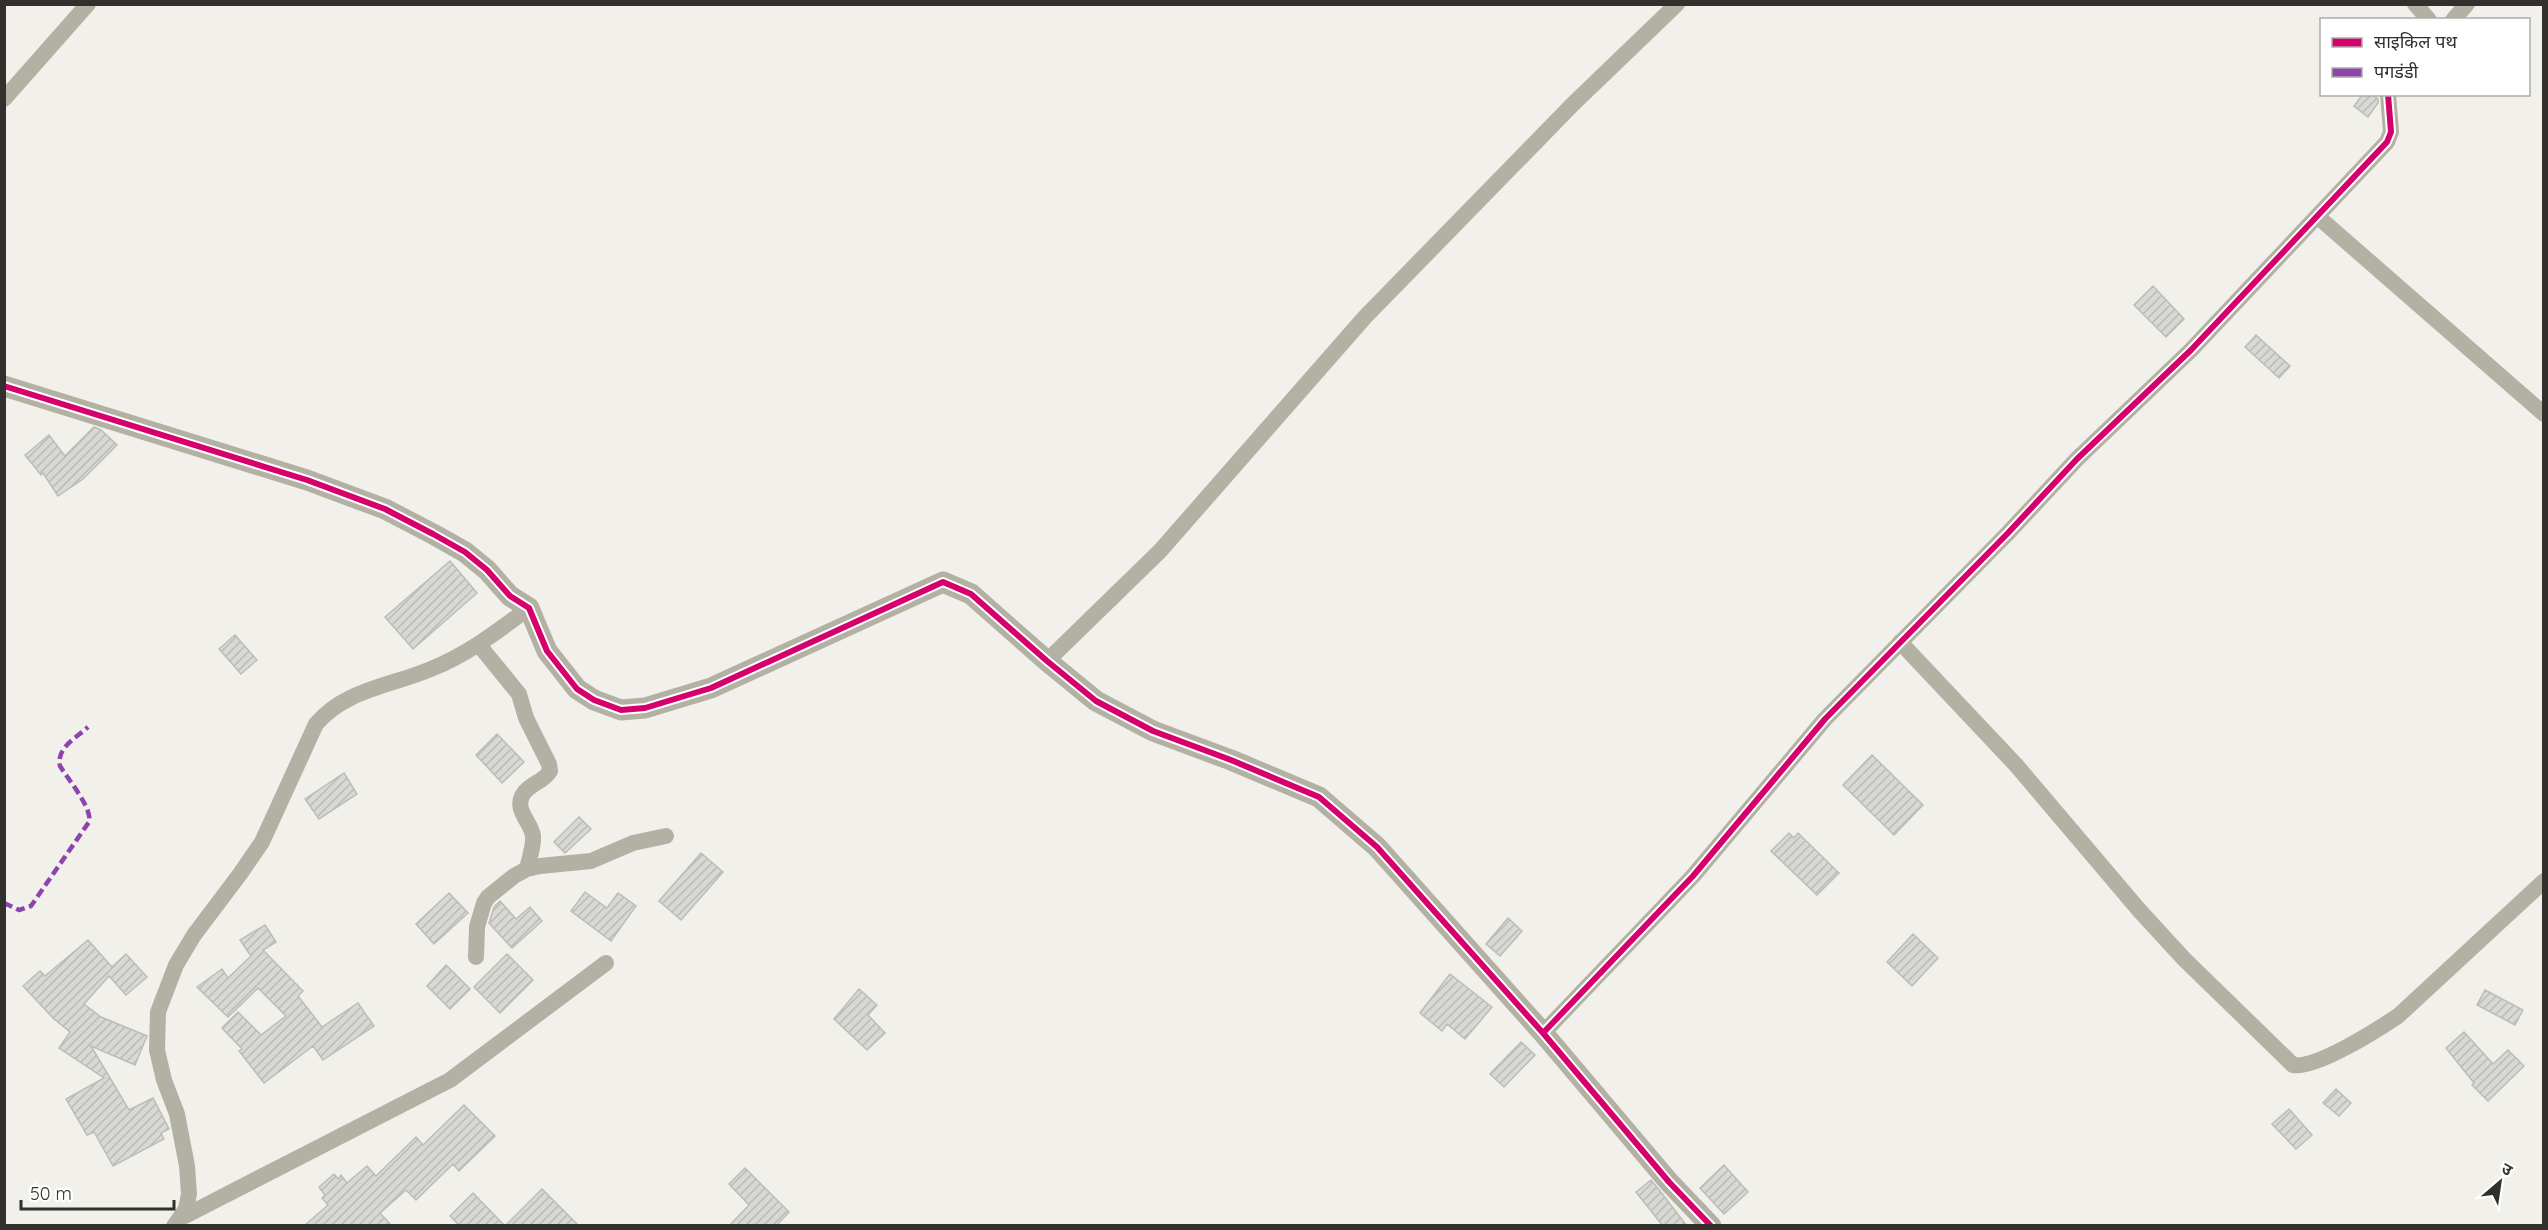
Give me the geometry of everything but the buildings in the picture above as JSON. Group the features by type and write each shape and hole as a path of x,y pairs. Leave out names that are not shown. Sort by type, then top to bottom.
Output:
{"street":[{"path":"4,99 88,4"},
{"path":"1047,661 1160,551 1365,317 1557,120 1677,4"},
{"path":"2415,4 2427,18"},
{"path":"2455,18 2467,4"},
{"path":"1543,1033 1693,876 1825,719 2001,541 2077,459 2191,350 2387,142 2391,132 2388,96"},
{"path":"2317,216 2544,414"},
{"path":"4,386 307,480 385,509 465,552 487,570 510,596 529,608 547,651 577,689 594,700 621,710 645,708 711,688 943,582 971,594 1096,701 1153,731 1231,759 1319,797 1377,846 1543,1033 1669,1182 1711,1226"},
{"path":"178,1222 186,1209 189,1194 187,1166 177,1114 164,1080 157,1050 156,1023 161,1001 176,965 194,935 262,842 316,724 329,709 360,694 431,669 478,645 529,608"},
{"path":"1900,642 2016,765 2139,910 2184,959 2293,1065 2308,1065 2371,1034 2397,1016 2544,881"},
{"path":"478,645 519,694 526,718 549,764 548,775 530,786 520,802 522,813 533,834 527,869"},
{"path":"476,957 477,927 484,903 501,886 527,869 552,864 591,861 633,843 666,836"},
{"path":"178,1222 450,1080 606,963"}],"marked path":[{"path":"4,903 19,910 31,906 89,822 87,810 79,794 60,766 64,749 88,727"}],"cycle path":[{"path":"1543,1033 1693,876 1825,719 2008,533 2077,459 2191,350 2387,142 2391,132 2388,96"},
{"path":"4,386 307,480 385,509 433,534 465,552 487,570 510,596 529,608 547,651 577,689 594,700 621,710 645,708 711,688 943,582 971,594 1096,701 1153,731 1231,760 1319,797 1377,847 1543,1033 1669,1182 1711,1226"}]}
